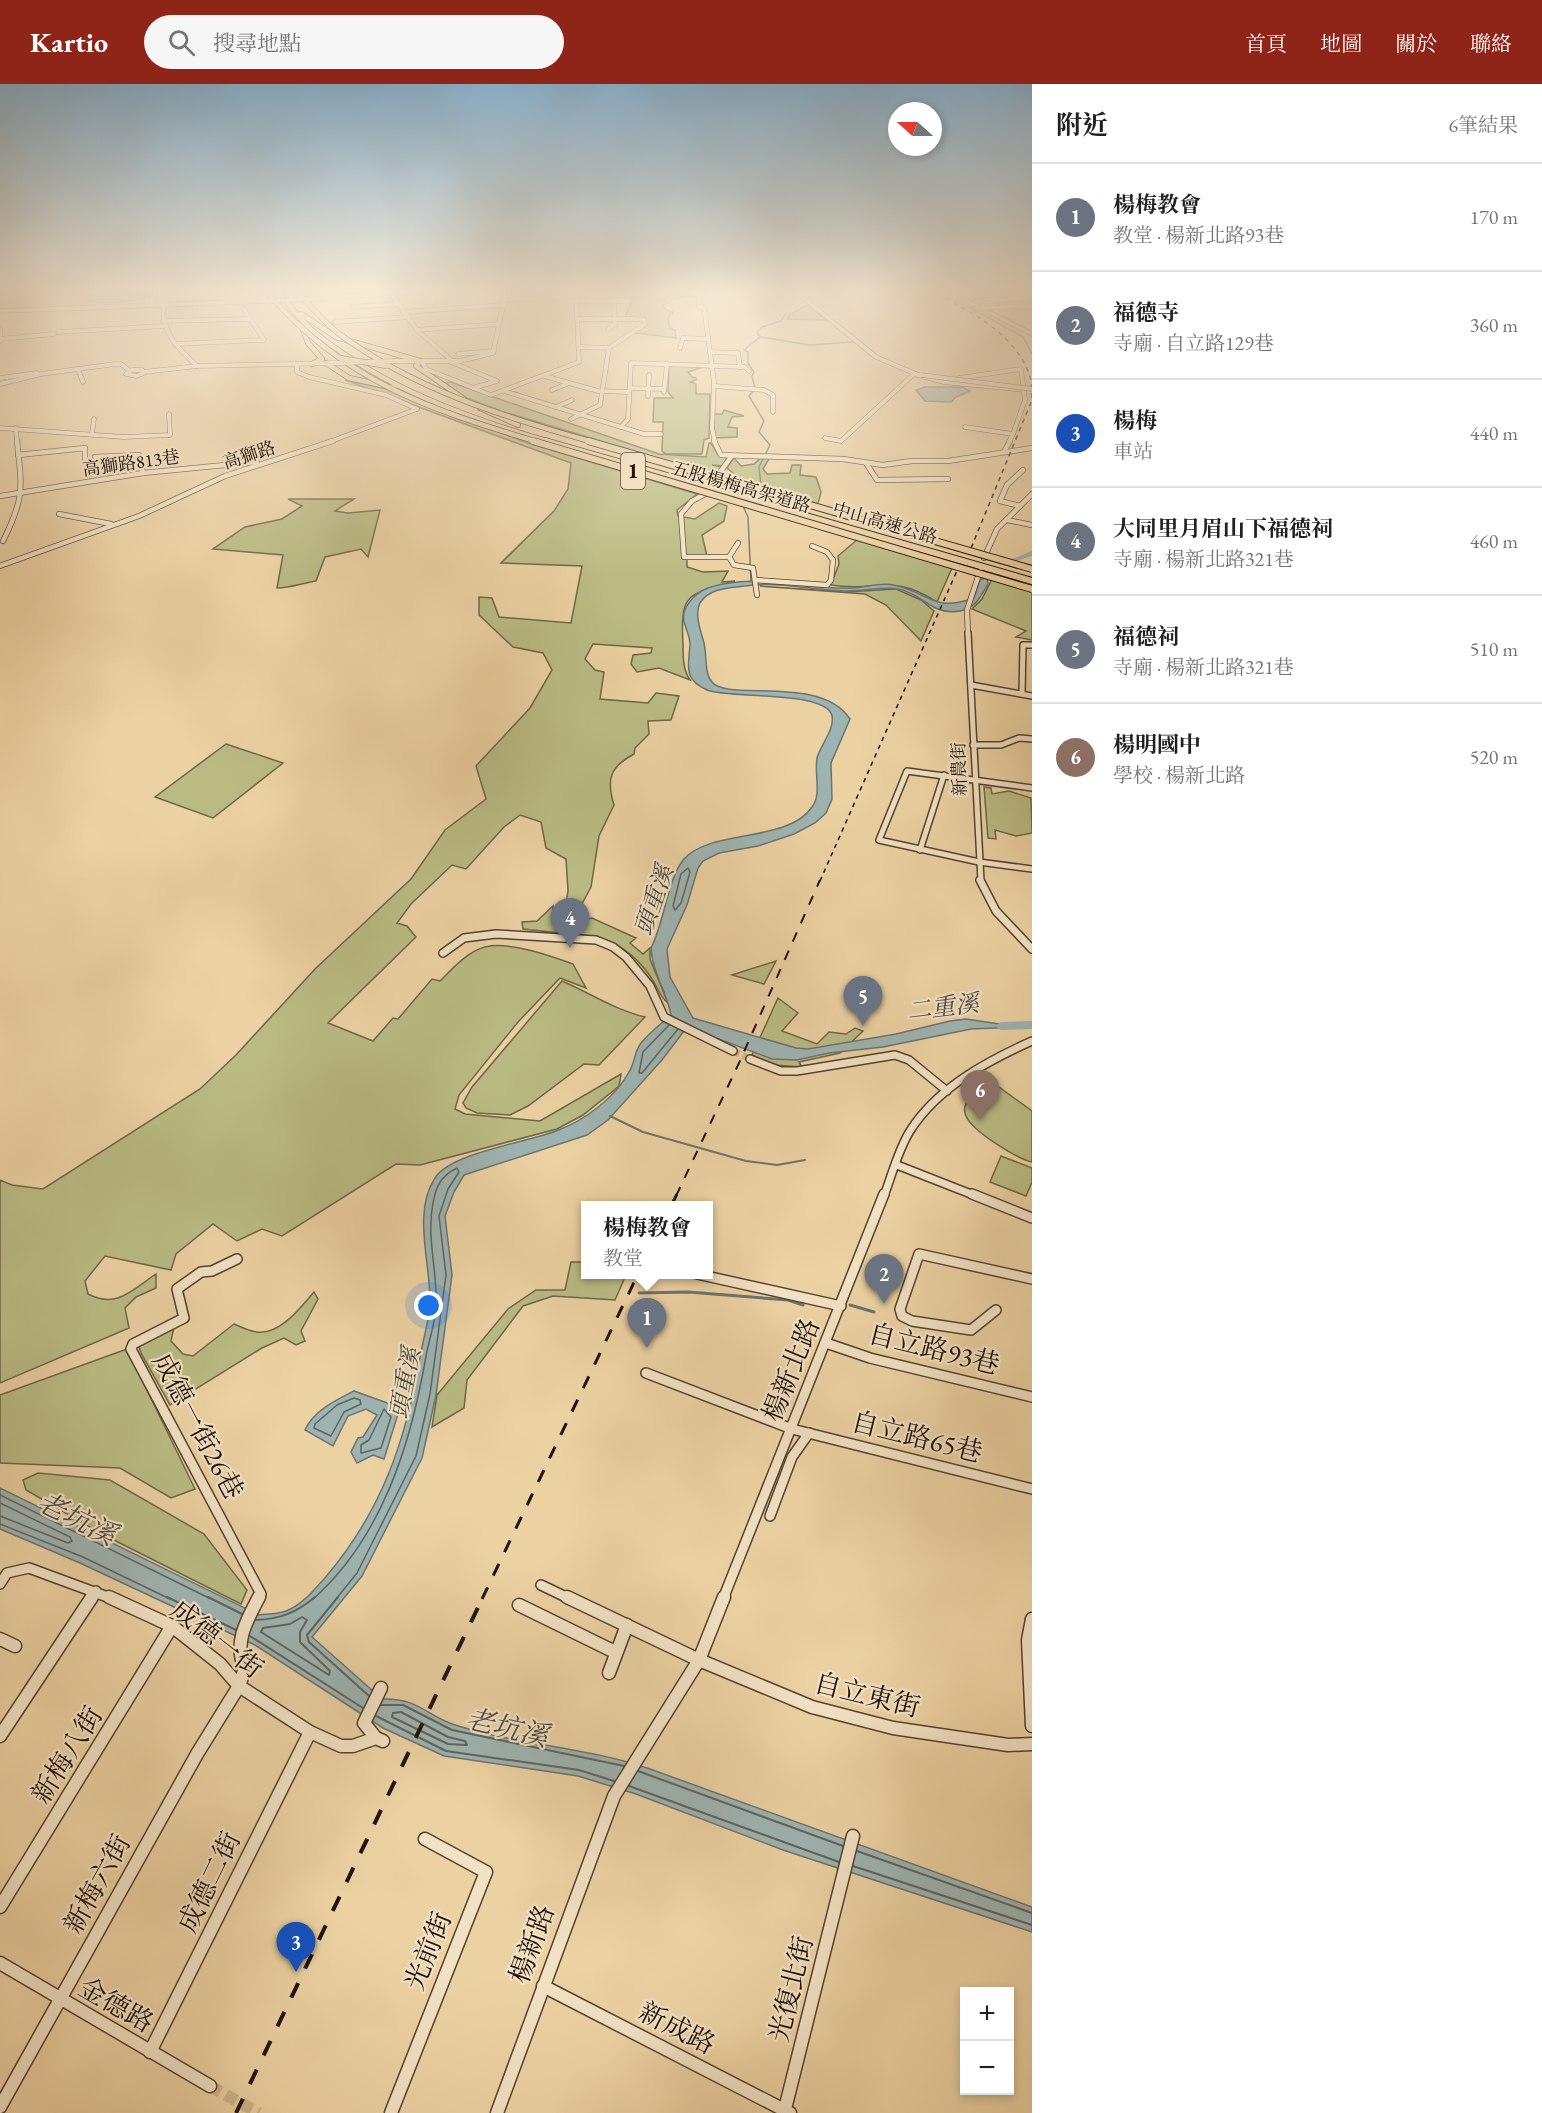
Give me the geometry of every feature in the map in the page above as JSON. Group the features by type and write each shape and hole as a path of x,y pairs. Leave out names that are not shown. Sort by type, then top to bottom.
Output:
{"highway":[{"path":"384,386 431,401"},
{"name":"五股楊梅高架道路","path":"387,386 440,410 537,442 1032,589"},
{"name":"中山高速公路","path":"403,386 431,401 516,431 1032,581"},
{"name":"中山高速公路","path":"409,386 473,412 535,432 1032,575"},
{"name":"五股楊梅高架道路","path":"432,386 509,418 1032,569"},
{"path":"442,386 454,395 535,432"}],"street":[{"name":"高獅路","path":"0,566 113,525 225,476 301,453 417,409 386,395 346,386"},
{"path":"466,386 491,395 518,386"},
{"path":"471,388 480,386"},
{"path":"552,390 564,386"},
{"path":"577,386 604,391 648,389 664,391 665,386"},
{"path":"583,386 604,391"},
{"path":"571,419 600,405 605,386"},
{"path":"621,427 628,419 630,386"},
{"path":"648,386 648,396"},
{"path":"773,412 773,395 754,389 714,386 711,414 712,440 721,455 843,459 883,465 912,461 948,461 1032,448"},
{"path":"825,438 842,441 900,386"},
{"path":"1004,386 1025,387"},
{"path":"1013,386 1032,388"},
{"path":"1015,386 1025,387"},
{"path":"1004,452 1025,399 1025,387"},
{"path":"504,391 644,434 661,434"},
{"path":"516,402 527,398"},
{"path":"556,407 572,400"},
{"path":"0,428 130,437 170,435 169,414"},
{"path":"92,434 94,420"},
{"path":"965,427 1013,434"},
{"path":"3,541 17,513 22,493 16,428"},
{"path":"18,455 78,447 85,448 85,462"},
{"path":"95,457 139,455 143,473"},
{"path":"718,475 731,457"},
{"name":"高獅路813巷","path":"0,496 143,473 267,463"},
{"path":"866,463 877,480 948,479"},
{"path":"1020,506 1000,501 1007,485 1023,470"},
{"path":"705,494 692,501 681,514 684,556 729,557"},
{"path":"984,558 997,529 1032,494"},
{"path":"59,514 113,525"},
{"path":"1007,519 1032,525"},
{"path":"729,557 738,543"},
{"path":"756,582 827,585 831,580 833,560 827,552 812,546"},
{"path":"729,557 734,565 753,568 756,582 754,588 757,595"},
{"name":"新農街","path":"980,571 967,610 979,877 990,901 1032,949"},
{"path":"1022,694 1023,645 1032,645"},
{"path":"971,685 1032,696"},
{"path":"973,745 1001,745 1019,738 1032,739"},
{"path":"1032,788 908,771 879,840 979,862 1032,869"},
{"path":"920,849 944,775"},
{"path":"443,953 464,938 496,934 596,940 613,947 627,957 650,986 664,1017 692,1034 733,1051"},
{"name":"楊新北路","path":"636,1758 699,1660 909,1132 926,1110 947,1091 990,1059 1032,1041"},
{"path":"750,1059 781,1071 797,1071 895,1055 909,1060 947,1091"},
{"path":"897,1165 1032,1218"},
{"path":"996,1310 971,1330 912,1321 902,1316 900,1309 902,1300 918,1254 924,1253 1032,1279"},
{"name":"成德一街26巷","path":"237,1258 212,1271 201,1272 177,1288 184,1318 133,1344 131,1348 261,1594 238,1644 240,1660 245,1668 239,1686"},
{"path":"713,1278 841,1306"},
{"name":"自立路93巷","path":"826,1343 870,1358 1032,1397"},
{"name":"自立路65巷","path":"646,1373 792,1429 1032,1489"},
{"path":"770,1516 792,1457 809,1433"},
{"name":"成德一街","path":"0,1584 7,1573 29,1568 96,1591 172,1626 220,1664 239,1686 310,1732 341,1746 353,1746 379,1740 364,1723 381,1688"},
{"name":"自立東街","path":"541,1585 699,1660 812,1707 894,1728 1008,1745 1032,1744"},
{"path":"0,1736 96,1591"},
{"path":"519,1605 615,1652"},
{"path":"1032,1619 1028,1640 1032,1726"},
{"path":"609,1673 627,1625"},
{"name":"新梅八街","path":"0,1907 172,1626"},
{"path":"0,1639 15,1646"},
{"name":"新梅六街","path":"0,2107 197,1754 239,1686"},
{"name":"成德二街","path":"150,2052 310,1732"},
{"name":"楊新路","path":"497,2113 616,1792 636,1758"},
{"name":"光前街","path":"391,2113 486,1872 425,1839"},
{"name":"光復北街","path":"787,2112 852,1840"},
{"name":"金德路","path":"0,1963 61,2001 210,2086"},
{"name":"新成路","path":"543,1986 787,2112"}],"green space":[{"path":"360,386 382,388 531,444 697,494 677,510 678,516 695,519 719,503 727,506 724,521 702,535 707,556 687,559 687,567 703,572 728,571 722,582 735,581 697,593 686,604 682,627 683,658 690,680 659,668 637,672 631,664 633,655 651,653 652,648 593,644 585,659 595,670 604,672 600,699 648,703 656,693 679,696 671,720 648,721 649,734 635,748 634,754 620,764 612,775 610,788 614,805 599,836 591,887 577,913 564,917 568,891 566,859 546,848 541,822 520,815 504,827 466,869 452,865 411,904 397,923 407,926 416,937 328,1023 373,1041 393,1018 398,1019 432,979 440,981 472,952 495,946 530,950 573,964 586,988 560,978 518,1022 459,1095 455,1109 465,1114 540,1121 621,1074 619,1086 583,1115 557,1129 420,1165 396,1164 282,1236 262,1229 237,1241 213,1224 176,1254 171,1270 105,1256 85,1281 88,1294 98,1298 124,1296 156,1274 156,1288 136,1297 125,1308 129,1328 0,1383 0,1180 12,1185 43,1189 200,1089 236,1055 315,969 411,879 445,830 486,799 476,766 530,708 552,670 543,653 513,647 479,615 479,597 492,598 499,617 571,623 582,566 501,563 554,511 568,489 571,463"},
{"path":"449,386 461,386 659,454 706,457 709,443 711,443 718,455 727,458 722,466 712,465 722,467 715,475 684,466 696,465 681,465 501,411 457,394"},
{"path":"668,386 696,386 696,394 710,394 709,438 704,440 702,454 666,454 662,451 663,422 653,422 654,398 673,398 668,392"},
{"path":"724,410 744,416 732,417 728,427 737,428 737,437 715,438 713,414 722,414"},
{"path":"762,457 770,457 763,469 767,474 790,473 792,465 801,465 800,475 816,477 821,492 818,504 728,479 733,473 727,468 734,458 741,466 754,464"},
{"path":"288,499 354,499 335,511 348,513 380,510 368,557 361,549 325,557 316,581 277,588 283,555 213,549 245,527 282,519 302,506"},
{"path":"858,539 952,568 937,602 921,593 895,586 831,585 839,564 838,556"},
{"path":"992,579 1032,591 1032,640 1016,637 1026,631 972,609 982,599"},
{"path":"760,586 845,592 896,589 921,600 934,611 921,641 886,605 865,594"},
{"path":"226,744 283,763 213,818 155,797"},
{"path":"984,787 991,788 992,794 1009,791 1031,798 1032,833 1016,836 995,830 996,839 988,838"},
{"path":"553,906 553,922 557,925 592,918 636,938 630,943 643,954 650,948 650,959 668,1003 644,968 615,944 598,937 523,929 522,922 537,921"},
{"path":"776,961 764,984 732,975"},
{"path":"562,981 613,1006 645,1017 599,1065 584,1064 528,1106 510,1115 477,1113 466,1108 463,1103 472,1087"},
{"path":"778,998 798,1013 782,1031 817,1044 829,1032 846,1034 855,1028 863,1031 840,1053 799,1062 802,1067 773,1065 752,1055"},
{"path":"992,1082 1032,1111 1032,1162 995,1143 977,1129 966,1116 965,1107 969,1098 994,1092 986,1086"},
{"path":"1001,1156 1032,1168 1032,1182 1026,1196 990,1182"},
{"path":"571,1262 581,1262 581,1279 624,1279 615,1300 553,1296 523,1306 467,1380 464,1408 432,1427 437,1395 508,1309 536,1290 565,1290"},
{"path":"314,1292 318,1299 301,1331 305,1341 296,1345 284,1338 262,1348 170,1405 139,1347 174,1327 171,1341 183,1354 193,1356 234,1324 257,1332 274,1329 289,1319"},
{"path":"127,1349 195,1489 171,1498 120,1468 0,1463 0,1395"},
{"path":"38,1473 110,1480 204,1534 247,1590 241,1604 100,1533 26,1490 23,1480"}],"water":[{"path":"925,387 962,387 970,391 956,397 951,402 925,401 916,390"},
{"path":"987,577 988,584 977,601 966,609 950,612 934,608 915,595 892,588 844,591 757,585 732,587 714,592 704,598 698,608 698,618 708,674 712,682 721,687 736,690 776,691 818,697 836,705 850,719 831,763 832,799 826,813 815,823 794,834 758,846 719,853 703,861 698,868 687,905 667,949 670,977 693,1018 796,1048 808,1049 896,1034 966,1019 1019,1027 971,1029 883,1047 829,1053 797,1060 772,1059 687,1027 662,1060 608,1120 587,1135 464,1175 454,1192 445,1216 452,1275 436,1395 422,1458 362,1576 312,1637 382,1699 405,1701 445,1721 479,1732 602,1756 650,1769 1032,1907 1032,1932 783,1850 636,1794 578,1776 444,1756 383,1728 255,1645 80,1563 0,1529 0,1488 259,1615 286,1611 307,1597 344,1554 361,1528 376,1502 399,1447 414,1388 430,1303 424,1223 428,1192 435,1178 443,1169 472,1155 567,1127 598,1108 616,1091 629,1072 641,1043 671,1015 654,965 651,948 674,877 684,859 696,850 712,843 786,826 801,818 815,802 817,758 831,726 832,716 826,708 813,702 718,693 699,686 690,676 688,665 690,641 684,622 687,606 698,593 708,588 726,583 762,581 834,588 888,584 906,588 939,602 960,602 974,598 980,580"},
{"path":"354,1391 390,1404 398,1414 384,1459 373,1455 357,1463 351,1452 358,1438 363,1437 377,1415 366,1409 348,1416 333,1446 305,1430 319,1412"}],"waterway":[{"path":"754,386 749,396 764,421 759,432 770,445 759,467 761,487"},
{"path":"743,506 748,517 751,582"},
{"name":"頭重溪","path":"1016,559 1032,553"},
{"name":"二重溪","path":"1001,1026 1032,1025"},
{"path":"610,1116 643,1132 746,1161 777,1165 805,1160"},
{"path":"639,1293 688,1292 788,1300 803,1305"},
{"path":"850,1305 874,1312"}],"tunnel":[{"path":"733,1051 750,1059"},
{"path":"210,2086 259,2113"}],"railway":[{"path":"969,553 1032,400 1031,386"},
{"path":"820,881 960,564"},
{"path":"676,1196 739,1063 820,880"},
{"path":"674,1201 676,1196"},
{"path":"482,1599 636,1279"},
{"path":"236,2113 483,1597"}],"place":[{"name":"大同里月眉山下福德祠","path":"570,948"},
{"name":"福德祠","path":"863,1026"},
{"name":"楊明國中","path":"980,1120"},
{"name":"福德寺","path":"884,1304"},
{"name":"楊梅教會","path":"647,1348"},
{"name":"楊梅","path":"296,1972"}],"water label":[{"name":"老坑溪","path":"77,1518"},
{"name":"老坑溪","path":"507,1727"}]}
